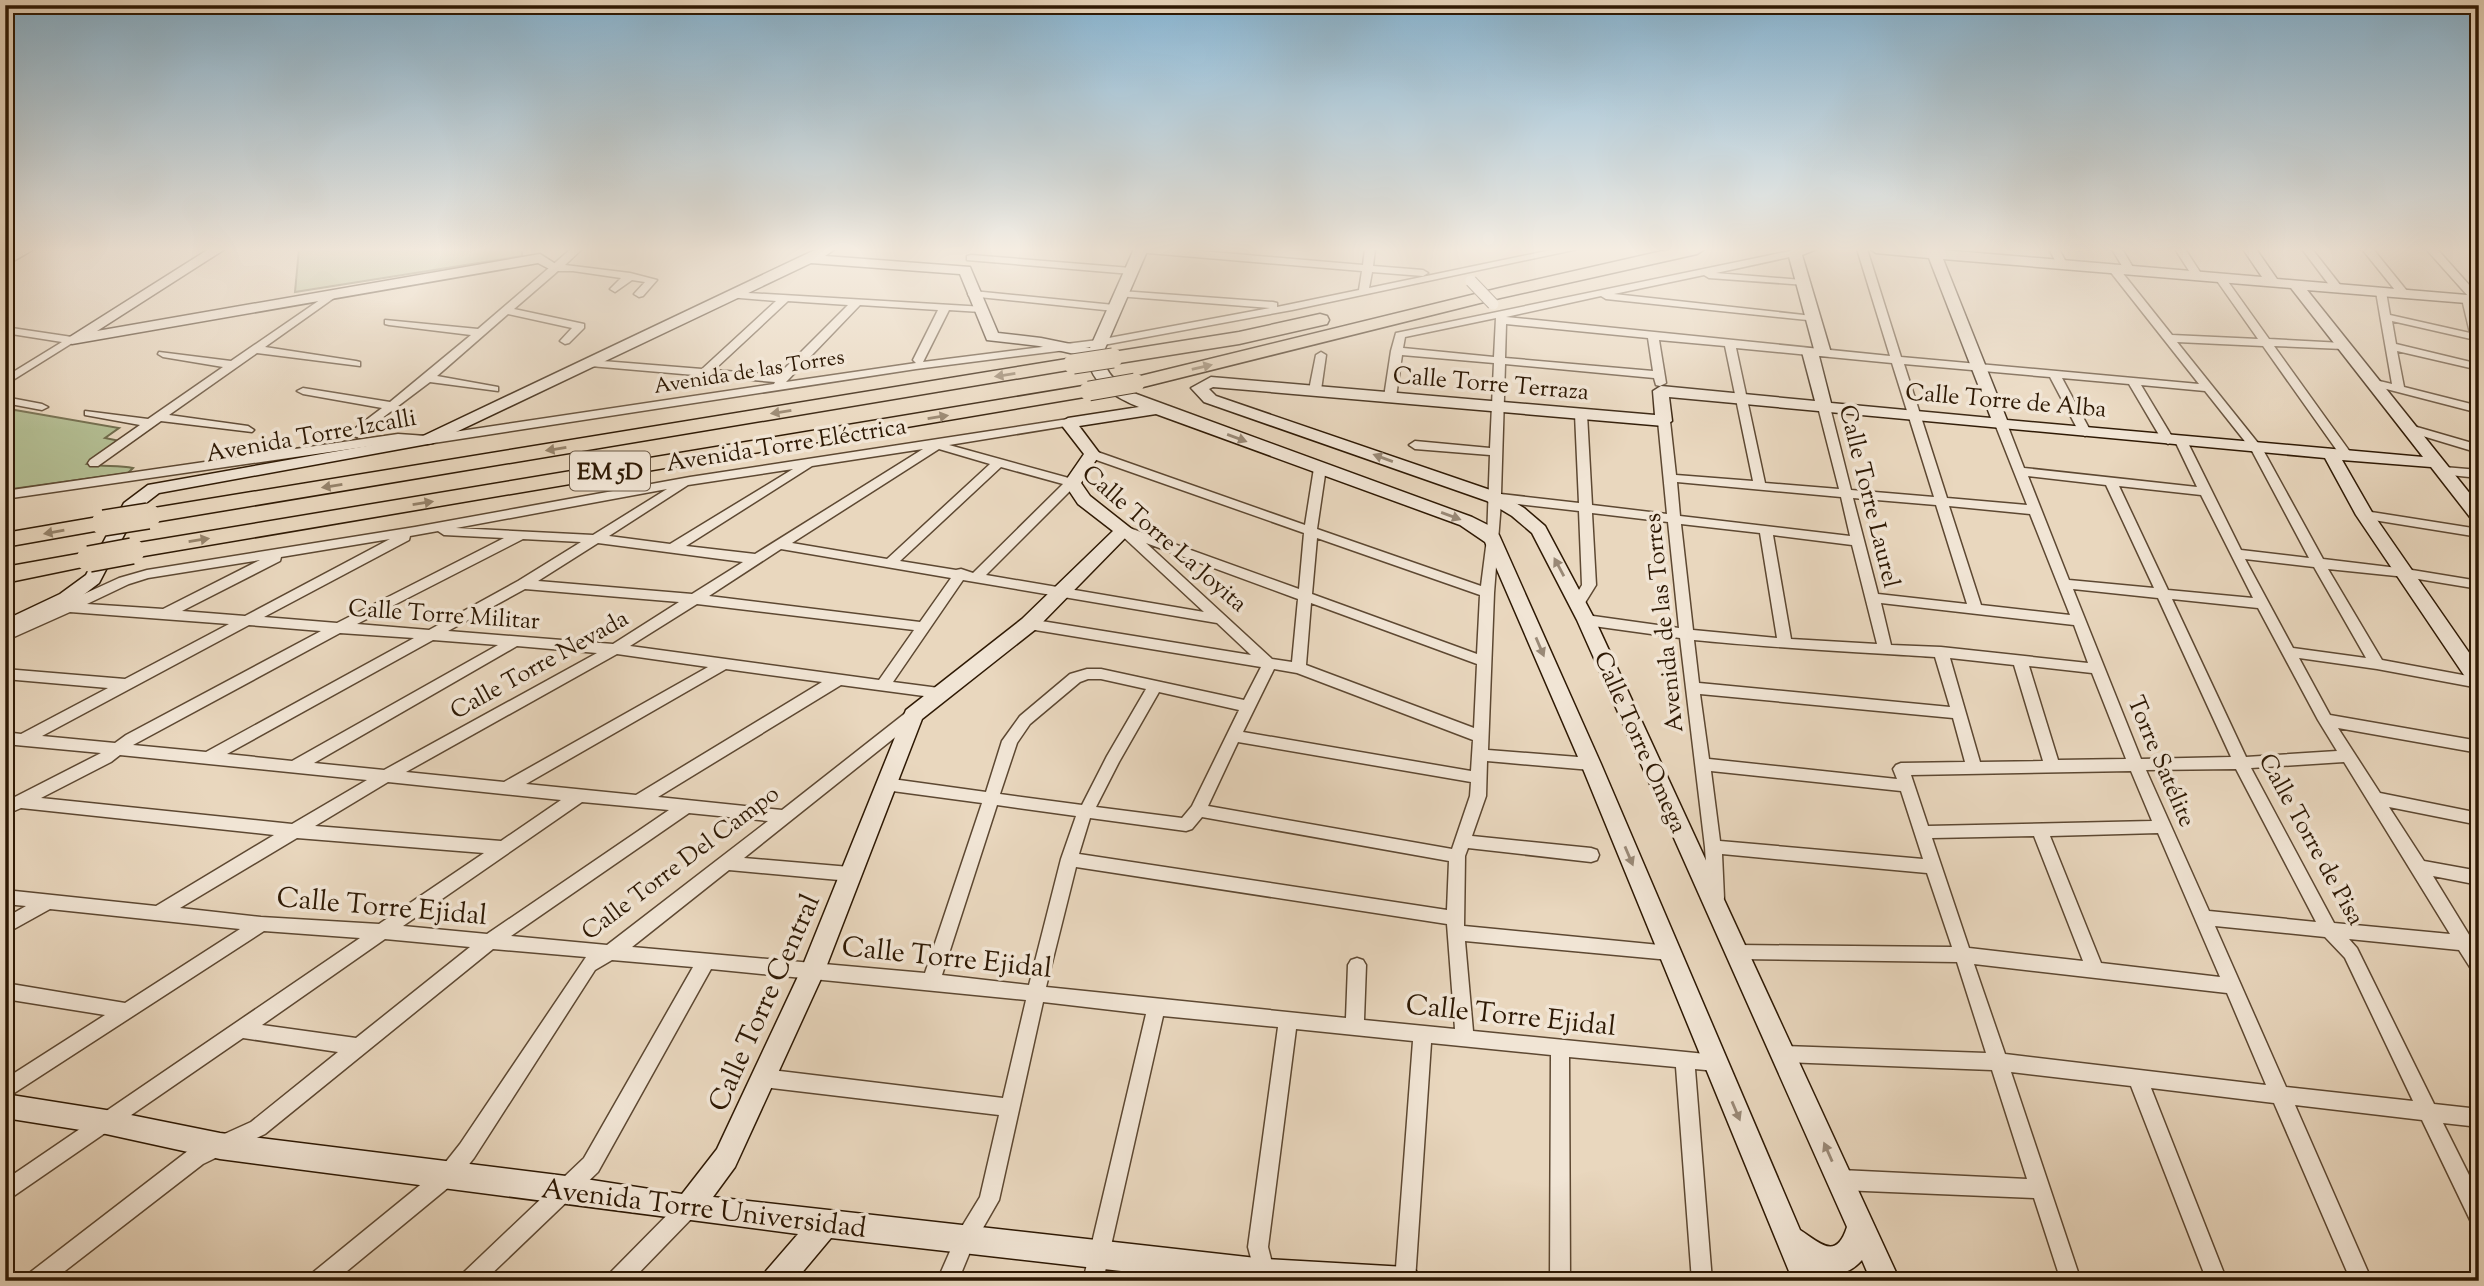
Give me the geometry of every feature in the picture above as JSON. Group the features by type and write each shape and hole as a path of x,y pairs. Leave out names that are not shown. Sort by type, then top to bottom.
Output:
{"highway":[{"name":"EM 5D","path":"5,540 1066,356 1239,338 1374,309"},
{"name":"EM 5D","path":"5,575 132,551 1135,383 1435,309"}],"street":[{"path":"5,382 123,309"},
{"path":"5,330 72,340 254,309"},
{"path":"94,463 312,309"},
{"name":"Avenida Torre Izcalli","path":"69,602 93,579 131,507 154,489 427,440 703,309"},
{"path":"705,372 773,309"},
{"path":"590,363 705,372 780,384 850,309"},
{"path":"919,360 944,309"},
{"path":"981,309 999,354"},
{"path":"1114,309 1096,366 1102,377 1122,394 1466,521 1482,528 1493,539 1591,764 1807,1281"},
{"path":"1102,351 1283,309"},
{"path":"1465,1038 1457,925 1460,848 1478,796 1481,755 1487,593 1493,539 1501,317 1496,309"},
{"path":"1390,397 1398,338 1406,333 1533,309"},
{"path":"1725,309 1814,319"},
{"name":"Calle Torre Laurel","path":"1811,309 1824,407 1886,651"},
{"path":"1880,309 1976,609"},
{"name":"Torre Satélite","path":"1956,309 2135,763 2362,1281"},
{"path":"2146,309 2256,448 2318,563 2377,664"},
{"path":"2242,309 2339,456 2365,514 2478,682"},
{"path":"2315,309 2479,517"},
{"path":"2385,309 2399,389"},
{"path":"2475,309 2479,350"},
{"path":"357,433 428,378 507,311 580,326 565,341"},
{"path":"1501,317 1816,353 2210,388"},
{"path":"2387,317 2477,337"},
{"path":"389,322 480,333"},
{"name":"Avenida de las Torres","path":"1653,336 1671,478 1692,688 1713,847 1716,906"},
{"path":"992,337 1041,342 1066,356"},
{"path":"2170,338 2343,346"},
{"path":"1731,344 1760,486"},
{"path":"2392,346 2479,367"},
{"path":"255,349 356,363"},
{"path":"1396,351 1498,360 1660,383"},
{"path":"163,354 233,365"},
{"name":"Avenida de las Torres","path":"5,495 398,438 427,440 780,384 999,354 1066,356"},
{"path":"1315,390 1321,355"},
{"path":"2054,374 2085,432"},
{"path":"428,378 494,389"},
{"path":"2133,381 2207,492 2236,554 2325,720 2478,965"},
{"name":"Calle Torre Terraza","path":"1210,399 1199,388 1210,382 1664,421"},
{"path":"2371,382 2479,410"},
{"name":"Calle Torre de Alba","path":"1660,383 1742,399 2339,456"},
{"path":"303,391 392,406"},
{"path":"1173,415 1191,410 1210,399"},
{"name":"Calle Torre Omega","path":"1210,399 1493,498 1518,512 1539,530 1582,612 1886,1281"},
{"path":"5,400 42,407"},
{"name":"Avenida Torre Eléctrica","path":"135,577 415,531 690,481 937,445 1155,408"},
{"path":"1212,429 1212,424 1220,415 1247,410"},
{"path":"89,413 248,430"},
{"path":"1581,414 1589,585 1582,612 1686,634 1785,644 1941,652 2098,670"},
{"path":"1068,423 1092,454 1487,593"},
{"path":"2410,429 2479,449"},
{"path":"1415,444 1495,452"},
{"name":"Calle Torre La Joyita","path":"937,445 998,464 1072,482 1084,499 1124,530 1269,664"},
{"name":"Calle Torre Nevada","path":"158,913 386,776 615,649 937,445"},
{"path":"978,576 1072,482 1092,454"},
{"path":"2339,456 2479,474"},
{"path":"673,548 811,463"},
{"path":"890,563 998,464"},
{"path":"1299,668 1311,529 1320,468"},
{"path":"2019,471 2207,492"},
{"path":"1671,478 2035,510"},
{"path":"208,758 523,584 690,481"},
{"name":"Calle Torre de Pisa","path":"2111,481 2241,762 2329,930 2351,953 2479,1217"},
{"path":"1493,498 1674,517 1857,541"},
{"path":"2365,514 2479,533"},
{"path":"1766,529 1785,644"},
{"path":"1124,530 1485,662"},
{"name":"Calle Torre Del Campo","path":"318,1281 448,1175 467,1151 589,964 627,941 1030,624 1124,530"},
{"path":"22,740 415,531 598,539 757,559"},
{"path":"12,806 106,758 131,738 336,629 524,534"},
{"path":"780,545 961,573 1220,619"},
{"path":"164,615 287,552"},
{"path":"2236,554 2406,573 2479,585"},
{"path":"884,684 961,573"},
{"name":"Avenida Torre Izcalli","path":"5,636 69,602 135,577"},
{"path":"523,584 697,599 924,627"},
{"path":"2065,584 2263,604"},
{"path":"1873,598 2079,621"},
{"path":"5,628 69,602"},
{"name":"Calle Torre Militar","path":"69,602 164,615 615,649 939,693"},
{"path":"1030,624 1299,668 1480,737"},
{"path":"293,767 514,642"},
{"path":"1941,652 1974,766"},
{"path":"2288,652 2478,682"},
{"path":"2020,662 2052,765"},
{"path":"506,788 726,663"},
{"path":"885,784 1186,825 1198,810 1269,664"},
{"path":"5,674 127,684"},
{"path":"931,981 989,799 1010,741 1025,720 1075,678 1087,674 1101,674 1247,706"},
{"path":"639,801 839,679"},
{"path":"947,1281 965,1240 989,1200 1069,859 1085,812 1155,687"},
{"path":"1692,688 1958,713"},
{"name":"Calle Torre Central","path":"616,1281 688,1208 726,1158 813,970 913,715"},
{"path":"2325,720 2479,747"},
{"path":"1233,736 1479,778"},
{"path":"5,738 785,816"},
{"path":"1481,755 1591,764"},
{"path":"1702,764 1903,778 1974,766 2241,762 2348,755"},
{"path":"1903,778 2071,1281"},
{"path":"5,1192 580,795"},
{"path":"2376,798 2479,818"},
{"path":"12,806 505,848"},
{"path":"42,1280 195,1157 258,1128 489,942 687,806"},
{"path":"1198,810 1460,848 1591,855"},
{"path":"1921,832 2163,827"},
{"path":"2039,830 2095,970"},
{"path":"1713,847 1933,867"},
{"path":"1069,859 1457,925 1670,953"},
{"path":"727,863 850,874"},
{"path":"2419,867 2479,878"},
{"name":"Calle Torre Ejidal","path":"5,897 261,923 609,951 931,981 1156,1007 1716,1063"},
{"path":"5,927 47,902"},
{"path":"2203,918 2465,943"},
{"path":"5,1090 261,923"},
{"path":"1738,952 1963,955 2234,986"},
{"path":"469,1281 591,1165 706,961"},
{"path":"1355,1027 1357,965"},
{"path":"5,991 127,1011"},
{"path":"1097,1268 1156,1007"},
{"path":"1266,1277 1258,1247 1288,1020"},
{"path":"243,1030 358,1047"},
{"path":"1405,1281 1423,1034"},
{"path":"1560,1047 1560,1281"},
{"path":"1784,1055 1998,1062 2479,1118"},
{"path":"1685,1060 1702,1281"},
{"path":"2137,1077 2217,1281"},
{"path":"764,1078 1010,1108"},
{"name":"Avenida Torre Universidad","path":"5,1106 106,1122 220,1146 566,1189 688,1208 965,1240 1097,1268 1405,1281"},
{"path":"1841,1180 2040,1189"},
{"path":"776,1281 825,1223"},
{"path":"1789,1238 1808,1255 1825,1262 1844,1259 1857,1248 1861,1228"}],"green space":[{"path":"15,410 119,428 105,438 120,441 87,464 133,468 128,473 5,490 5,416"}]}
